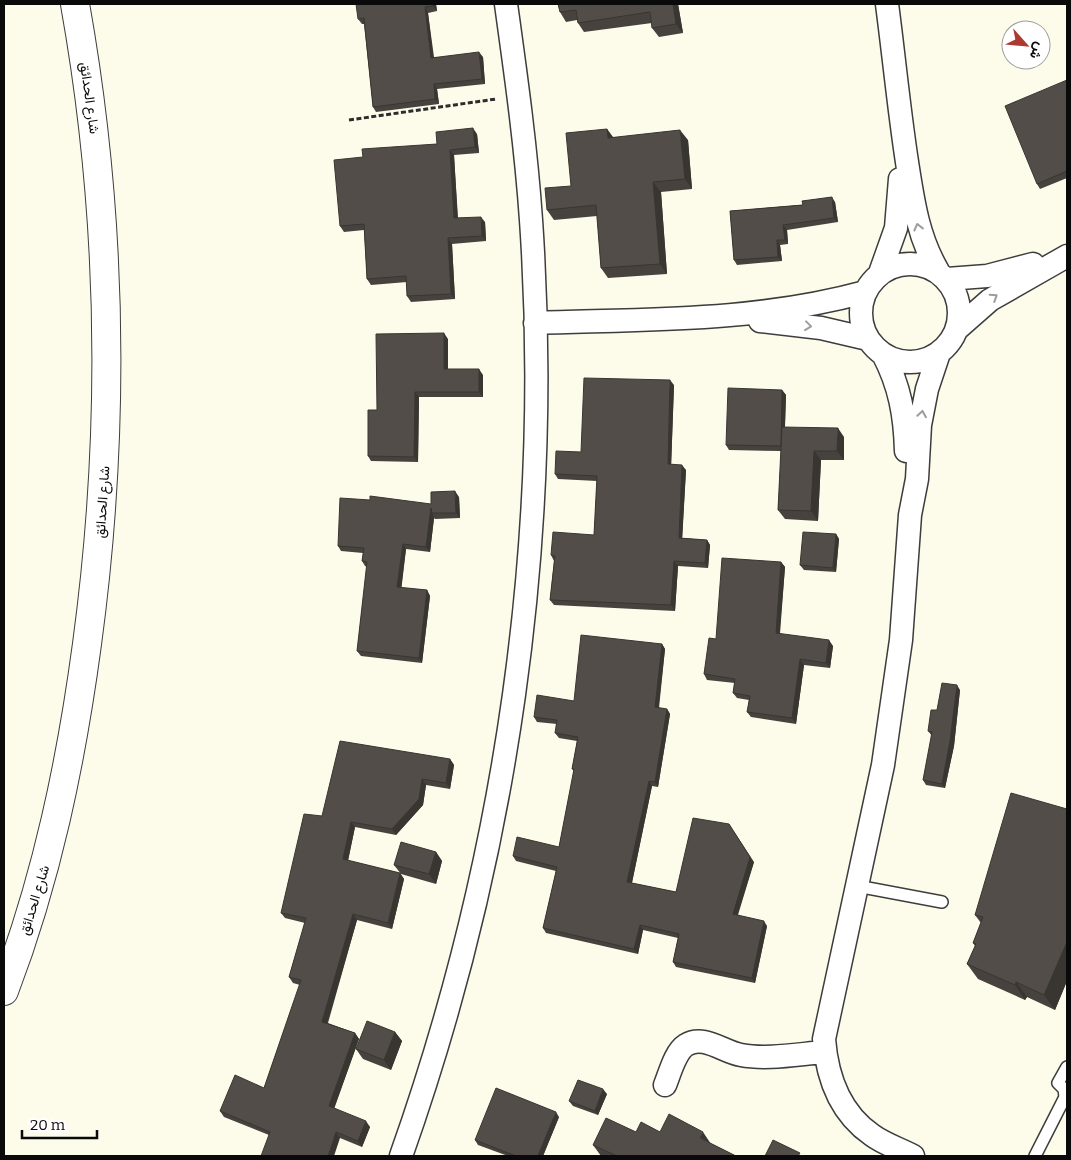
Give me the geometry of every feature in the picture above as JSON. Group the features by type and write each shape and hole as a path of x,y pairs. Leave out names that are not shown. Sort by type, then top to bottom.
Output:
{"street":[{"name":"شارع الحدائق","path":"4,991 40,884 66,782 77,720 101,525 108,372 106,273 98,155 75,4"},
{"path":"401,1156 428,1082 461,965 488,847 510,728 523,627 531,526 536,323 531,220 519,96 506,4"},
{"path":"724,317 821,328 876,347 894,360 916,362 939,353 946,347 957,329 960,318 958,298 923,243 918,228 902,130 887,4"},
{"path":"902,130 898,212 892,243 880,273 865,292 861,316 899,389 903,408 906,492 910,514"},
{"path":"880,273 903,263 927,266 942,275 1006,272 1067,252"},
{"path":"957,329 990,300 1067,256"},
{"path":"536,323 724,317 796,308 865,292"},
{"path":"913,1156 872,1135 851,1116 836,1092 826,1065 825,1052 828,1013 883,765 893,702 903,613 910,514 917,479 923,407 939,353"},
{"path":"664,1085 679,1052 686,1045 695,1041 705,1042 731,1053 751,1056 825,1052"}],"lane":[{"path":"857,886 942,902"},
{"path":"1035,1156 1065,1097 1064,1089 1058,1083 1067,1066"}],"path":[{"path":"349,120 519,96"}],"building":[{"path":"356,4 433,4 433,6 425,7 431,58 479,52 482,79 434,84 435,99 373,107 364,18 358,19"},
{"path":"558,4 673,4 676,24 652,28 650,12 578,23 576,10 560,12"},
{"path":"1067,80 1067,171 1037,184 1005,106"},
{"path":"473,128 475,147 450,150 454,218 481,217 482,236 448,238 451,294 407,296 406,276 367,279 364,224 340,226 334,160 363,157 362,149 437,144 436,132"},
{"path":"607,129 608,138 680,130 685,179 653,182 660,264 601,268 596,205 547,210 545,188 571,186 566,133"},
{"path":"832,197 834,218 783,225 785,240 777,240 778,257 734,260 730,211 803,205 802,201"},
{"path":"444,333 444,369 479,369 479,392 415,392 414,457 368,456 368,410 377,410 376,334"},
{"path":"584,378 670,380 668,464 682,465 679,538 707,540 705,563 674,561 671,605 550,600 555,556 551,555 553,532 594,535 597,476 555,474 556,451 581,452"},
{"path":"728,388 782,390 781,446 726,445"},
{"path":"782,427 838,428 837,451 814,451 811,511 778,510"},
{"path":"455,491 456,513 432,513 431,508 426,547 403,544 397,587 427,590 419,658 357,651 367,562 362,561 364,548 338,546 340,498 370,500 370,496 431,504 431,492"},
{"path":"803,532 836,534 833,568 800,565"},
{"path":"722,558 781,562 776,633 829,640 826,663 800,659 792,718 747,712 750,696 733,693 735,679 704,674 709,638 716,639"},
{"path":"581,635 662,644 655,707 667,709 655,782 649,781 627,882 676,892 693,818 729,824 750,857 733,914 764,921 752,978 673,962 679,934 640,925 634,949 543,928 557,867 513,856 517,837 559,847 574,769 572,769 578,737 555,733 557,720 534,717 537,695 574,701"},
{"path":"942,683 957,685 942,784 923,780 932,732 928,731 931,710 937,710"},
{"path":"340,741 450,759 446,783 422,779 419,799 392,829 351,822 343,859 400,873 388,923 353,914 322,1022 355,1033 329,1106 366,1121 358,1141 336,1132 328,1156 261,1156 270,1132 220,1111 235,1075 264,1088 301,980 289,977 306,918 281,913 304,814 322,816"},
{"path":"1011,793 1067,809 1067,942 1044,995 1016,982 1015,985 967,964 976,944 973,943 983,917 975,915"},
{"path":"401,842 436,852 429,874 394,865"},
{"path":"367,1021 395,1032 384,1060 356,1049"},
{"path":"578,1080 603,1089 595,1111 569,1101"},
{"path":"496,1088 556,1112 538,1156 516,1156 475,1140"},
{"path":"669,1114 703,1132 700,1138 736,1156 617,1156 593,1145 606,1118 636,1132 641,1122 660,1132"},
{"path":"773,1140 800,1153 798,1156 765,1156"}]}
